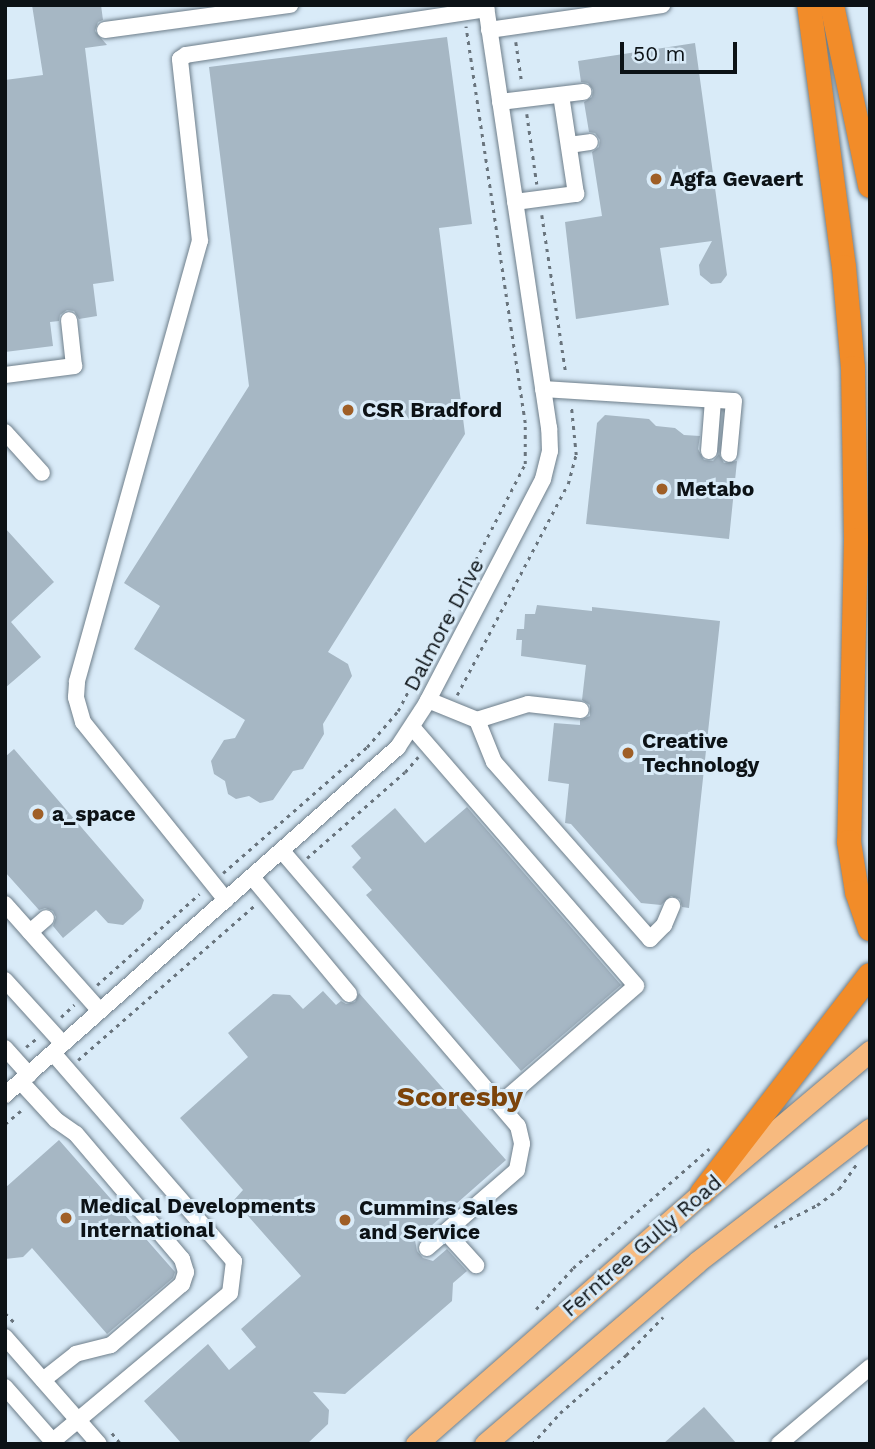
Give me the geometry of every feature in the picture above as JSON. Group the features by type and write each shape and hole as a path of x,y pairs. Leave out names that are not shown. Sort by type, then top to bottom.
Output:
{"highway":[{"path":"809,5 844,267 853,368 856,540 849,842 857,892 870,929"},
{"path":"831,5 870,186"},
{"path":"702,1193 870,975"}],"main road":[{"name":"Ferntree Gully Road","path":"416,1444 702,1193 870,1051"},
{"path":"485,1444 650,1299 870,1129"}],"street":[{"path":"105,30 290,5"},
{"path":"489,30 513,27 560,12 662,5"},
{"path":"226,900 83,722 76,697 77,681 200,241 180,60 186,55 486,7"},
{"name":"Dalmore Drive","path":"5,1096 392,753 428,700 547,470 551,440 486,7"},
{"path":"500,102 583,92"},
{"path":"515,202 576,194 561,95"},
{"path":"569,145 590,142"},
{"path":"5,375 74,366 69,320"},
{"path":"543,389 734,401 729,454"},
{"path":"709,451 713,400"},
{"path":"5,432 42,473"},
{"path":"428,700 477,720 528,704 581,710"},
{"path":"477,720 494,762 650,939 664,925 672,906"},
{"path":"412,727 636,986 500,1104"},
{"path":"282,851 500,1104 520,1134 522,1153 517,1170 427,1248"},
{"path":"252,877 349,994"},
{"path":"5,904 100,1012"},
{"path":"30,932 46,918"},
{"path":"5,980 49,1028 67,1069 234,1261 230,1293 54,1443 5,1387"},
{"path":"10,1053 36,1098 56,1120 76,1134 182,1259 186,1268 183,1284 111,1345 76,1354 43,1380"},
{"path":"446,1232 476,1265"},
{"path":"5,1337 99,1444"},
{"path":"779,1444 870,1367"}],"path":[{"path":"10,1053 49,1028 366,747 398,711 525,464 525,423 464,12"},
{"path":"450,709 568,484 576,455 513,27"},
{"path":"296,867 405,772 428,745"},
{"path":"67,1069 267,894"},
{"path":"5,1125 36,1098"},
{"path":"536,1309 573,1268 710,1148"},
{"path":"766,1233 839,1189 861,1158"},
{"path":"532,1444 560,1413 631,1350 664,1315"}],"building":[{"path":"32,5 101,5 103,20 98,22 95,31 107,45 85,48 114,281 93,284 97,316 79,319 74,311 67,310 60,315 59,321 50,322 53,346 5,352 5,80 43,75"},
{"name":"CSR Bradford","path":"447,37 472,224 439,228 465,434 328,652 348,664 352,676 323,724 324,734 303,769 293,771 273,800 260,803 249,796 236,799 228,794 225,781 214,774 211,761 224,740 235,738 245,720 134,649 160,606 124,583 249,386 209,67"},
{"name":"Agfa Gevaert","path":"695,43 727,275 721,283 711,284 700,275 699,265 712,241 660,248 669,305 576,319 565,222 602,216 592,152 599,147 600,140 595,133 589,132 584,102 592,97 593,90 588,83 581,82 578,61"},
{"name":"Metabo","path":"605,415 649,419 656,426 675,428 684,435 700,436 698,449 704,460 713,461 719,454 724,463 737,461 729,539 586,524 597,423"},
{"path":"5,528 54,582 11,622 41,657 5,688"},
{"name":"Creative Technology","path":"537,605 592,611 592,607 720,621 689,908 682,907 680,899 671,896 661,905 641,903 571,824 565,823 569,784 548,781 554,723 580,725 580,720 590,716 590,705 582,700 586,665 521,656 522,640 516,640 517,629 524,629 525,614 535,614"},
{"name":"a_space","path":"14,749 144,900 141,909 123,925 108,923 96,910 63,938 53,926 56,917 53,911 45,908 39,910 5,872 5,757"},
{"path":"467,807 621,985 521,1071 366,895 372,890 352,867 361,858 351,846 395,808 425,843"},
{"name":"Cummins Sales and Service","path":"323,991 336,1005 341,1001 346,1004 355,1002 359,993 506,1160 415,1240 417,1251 423,1258 433,1261 447,1249 467,1271 453,1283 452,1301 345,1394 313,1392 329,1410 328,1424 307,1444 182,1444 144,1401 208,1344 229,1370 256,1347 241,1329 301,1276 234,1200 243,1190 180,1118 248,1057 228,1033 273,994 290,995 303,1009"},
{"name":"Medical Developments International","path":"59,1140 175,1272 173,1278 107,1334 32,1248 23,1257 5,1259 5,1188"},
{"path":"704,1407 737,1444 663,1444"}],"place":[{"name":"Agfa Gevaert","path":"656,179"},
{"name":"CSR Bradford","path":"348,410"},
{"name":"Metabo","path":"662,489"},
{"name":"Creative Technology","path":"628,753"},
{"name":"a_space","path":"38,814"},
{"name":"Medical Developments International","path":"66,1218"},
{"name":"Cummins Sales and Service","path":"345,1220"}],"district":[{"name":"Scoresby","path":"460,1097"}]}
